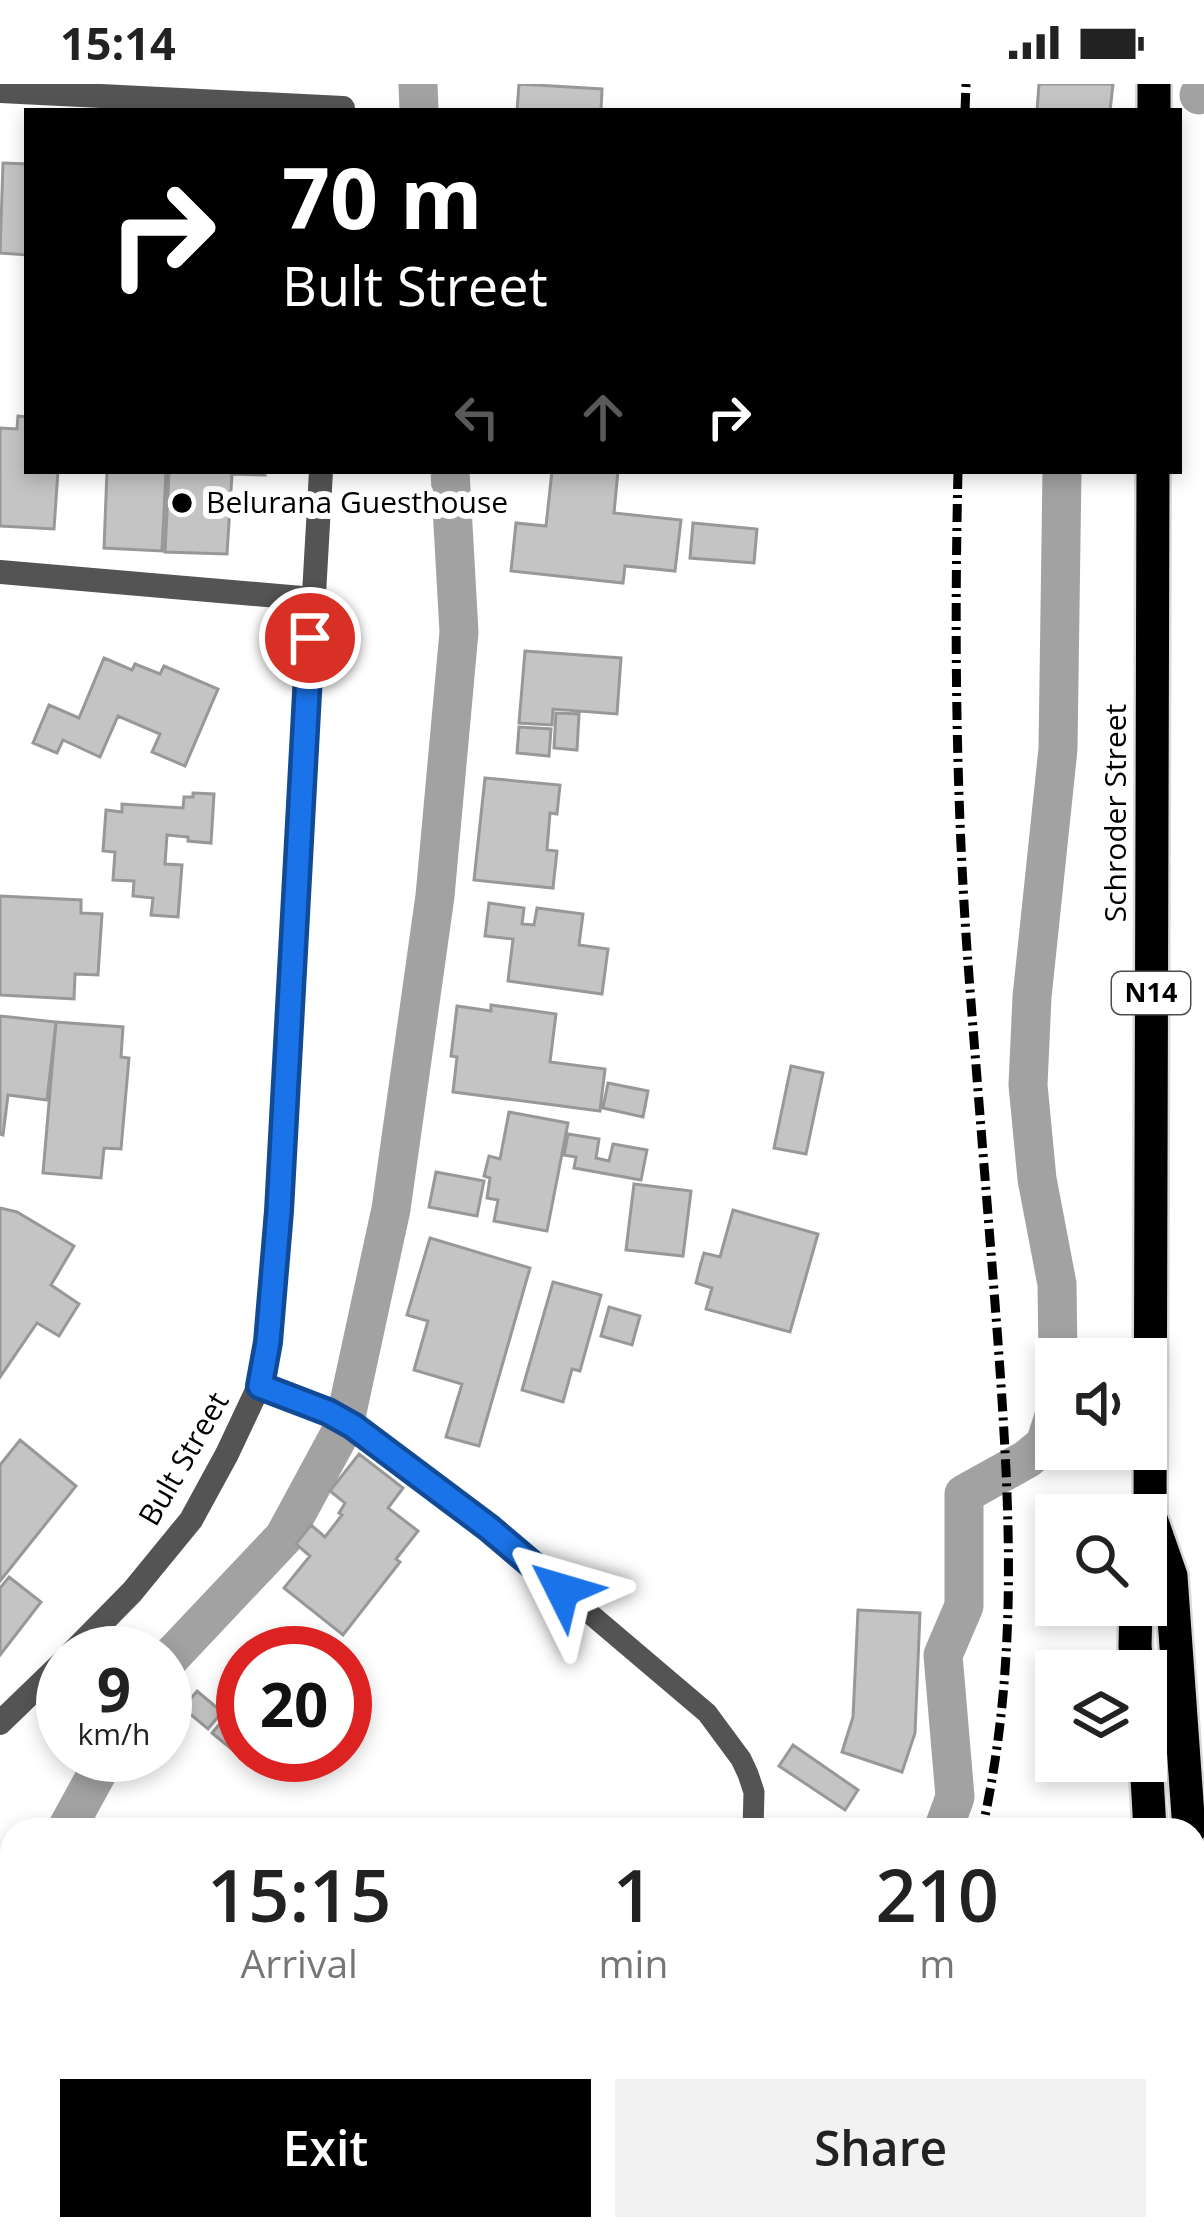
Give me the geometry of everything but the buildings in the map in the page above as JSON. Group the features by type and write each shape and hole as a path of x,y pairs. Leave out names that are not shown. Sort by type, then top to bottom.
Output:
{"highway":[{"name":"Schroder Street","path":"1148,1494 1153,474"},
{"name":"Schroder Street","path":"1167,1567 1189,1818"},
{"path":"1147,1782 1149,1818"}],"street":[{"path":"0,91 344,101"},
{"name":"Bult Street","path":"99,1626 190,1520 260,1386 279,1211 321,474"},
{"path":"0,573 313,599"},
{"path":"0,1723 36,1688"}],"lane":[{"path":"260,1386 353,1426 489,1528 707,1713 748,1774 754,1792 753,1818"}],"waterway":[{"path":"418,84 419,108"},
{"path":"1199,95 1204,90"},
{"path":"192,1634 284,1537 344,1426 391,1209 435,896 459,632 450,474"},
{"path":"1058,1338 1057,1284 1037,1179 1028,1085 1032,997 1058,749 1062,474"},
{"path":"947,1818 955,1797 943,1655 964,1606 964,1494 1035,1452"},
{"path":"73,1818 92,1782"}],"railway":[{"path":"965,108 966,84"},
{"path":"958,474 956,665 962,859 1008,1526 1002,1708 984,1818"}],"place":[{"name":"Belurana Guesthouse","path":"182,503"}],"route":[{"path":"310,638 279,1211 260,1386 353,1426 489,1528 562,1590"}]}
